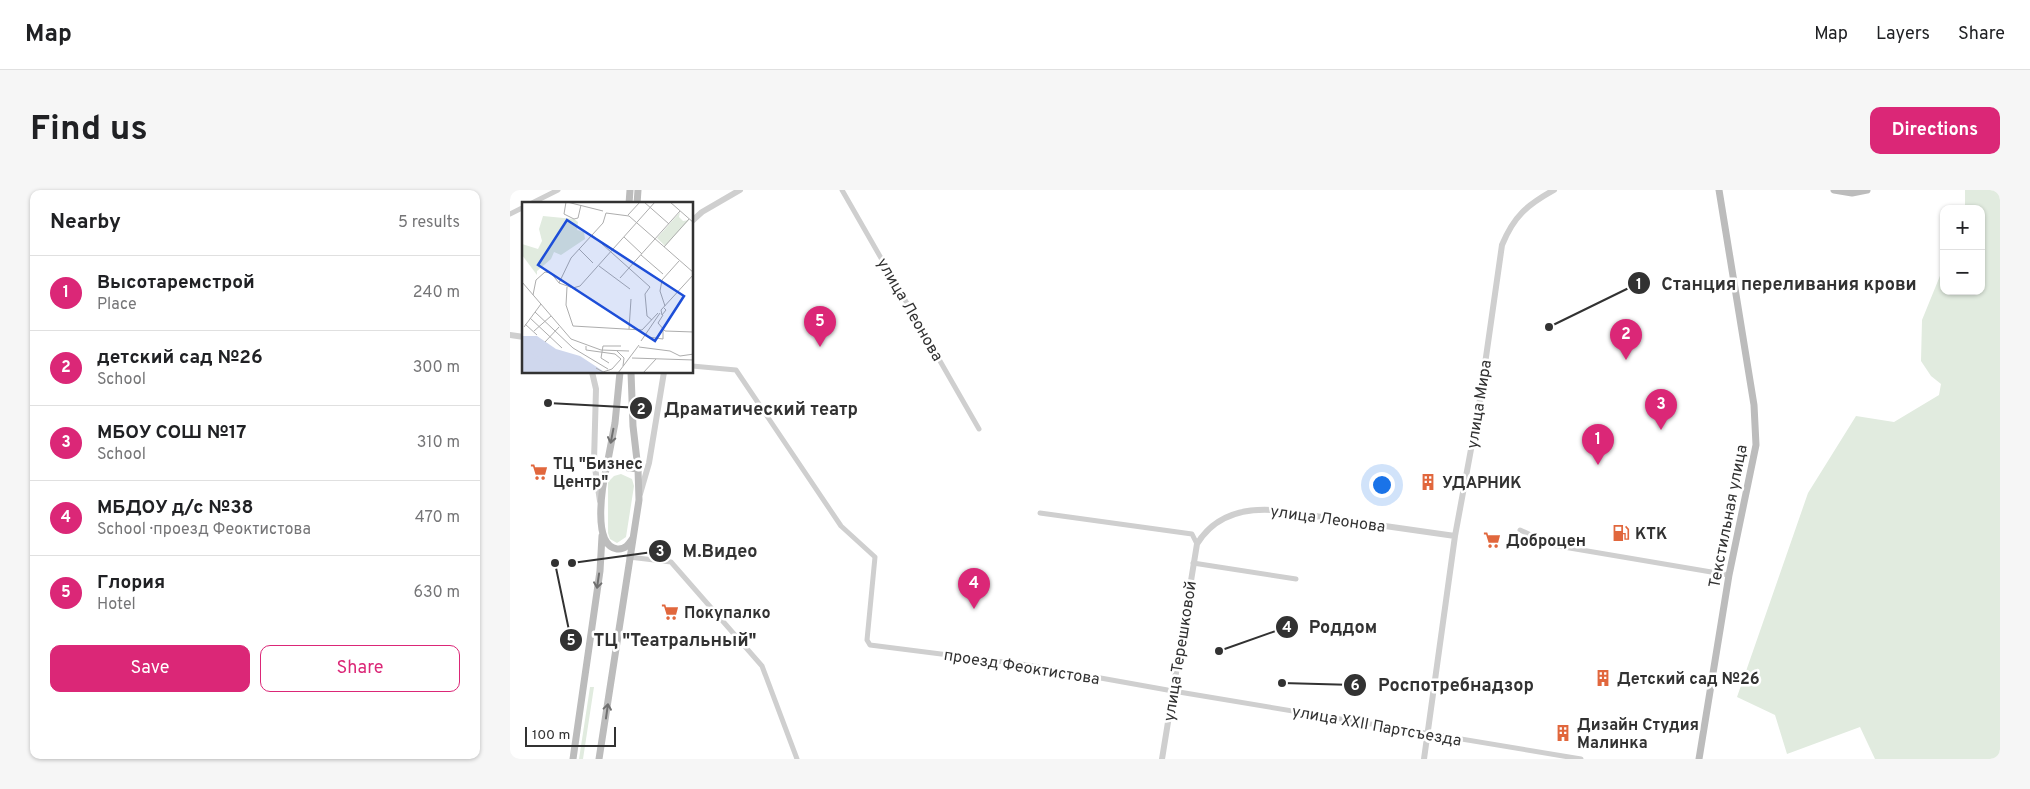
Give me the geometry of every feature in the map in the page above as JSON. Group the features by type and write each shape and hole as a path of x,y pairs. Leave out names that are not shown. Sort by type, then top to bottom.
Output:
{"main road":[{"name":"Текстильная улица","path":"1699,759 1729,575 1756,446 1754,405 1719,190"},
{"path":"1834,190 1852,193 1867,190"},
{"path":"574,759 600,571 601,504 615,424 620,374"},
{"path":"599,759 639,500 631,374"},
{"path":"607,465 638,469"},
{"path":"602,533 608,544 616,549 625,547 633,538"}],"street":[{"path":"534,202 558,190"},
{"path":"694,219 702,212 740,190"},
{"name":"улица Леонова","path":"842,190 978,429"},
{"name":"улица Мира","path":"1424,759 1455,536 1479,406 1502,245 1510,226 1524,208 1554,190"},
{"path":"510,214 522,208"},
{"name":"проезд Феоктистова","path":"694,366 736,370 841,526 875,557 867,640 870,645 1028,665 1173,691"},
{"path":"592,374 596,389 594,462 601,504"},
{"path":"639,500 649,463 664,374"},
{"path":"594,462 607,465"},
{"path":"638,469 649,463"},
{"name":"улица Леонова","path":"1197,544 1205,531 1215,522 1228,516 1260,509 1289,511 1455,536"},
{"path":"1040,513 1192,534 1197,544"},
{"path":"1520,530 1552,546 1729,575"},
{"name":"улица Терешковой","path":"1162,759 1197,544"},
{"path":"629,557 671,562 762,666 797,759"},
{"path":"1193,563 1296,579"},
{"name":"улица XXII Партсъезда","path":"1173,691 1581,759"}],"shaded area":[{"path":"1965,190 2000,190 2000,759 1875,759 1860,727 1787,754 1775,715 1737,697 1808,493 1856,416 1894,422 1939,395 1941,384 1931,376 1921,361 1922,320 1940,276 1940,295 1985,295 1985,205 1965,205"},
{"path":"621,474 632,479 634,486 626,537 617,543 610,539 608,533 608,482 614,476"},
{"path":"590,687 594,687 583,759 579,759"}],"place":[{"name":"Станция переливания крови","path":"1549,327"},
{"name":"Глория","path":"820,347"},
{"name":"детский сад №26","path":"1626,360"},
{"name":"Драматический театр","path":"548,403"},
{"name":"МБОУ СОШ №17","path":"1661,430"},
{"name":"Высотаремстрой","path":"1598,465"},
{"name":"ТЦ \"Бизнес Центр\"","path":"539,472"},
{"name":"УДАРНИК","path":"1428,482"},
{"name":"КТК","path":"1621,533"},
{"name":"Доброцен","path":"1492,540"},
{"name":"ТЦ \"Театральный\"","path":"555,563"},
{"name":"М.Видео","path":"572,563"},
{"name":"МБДОУ д/с №38","path":"974,609"},
{"name":"Покупалко","path":"670,612"},
{"name":"Роддом","path":"1219,651"},
{"name":"Детский сад №26","path":"1603,678"},
{"name":"Роспотребнадзор","path":"1282,683"},
{"name":"Дизайн Студия Малинка","path":"1563,733"}]}
